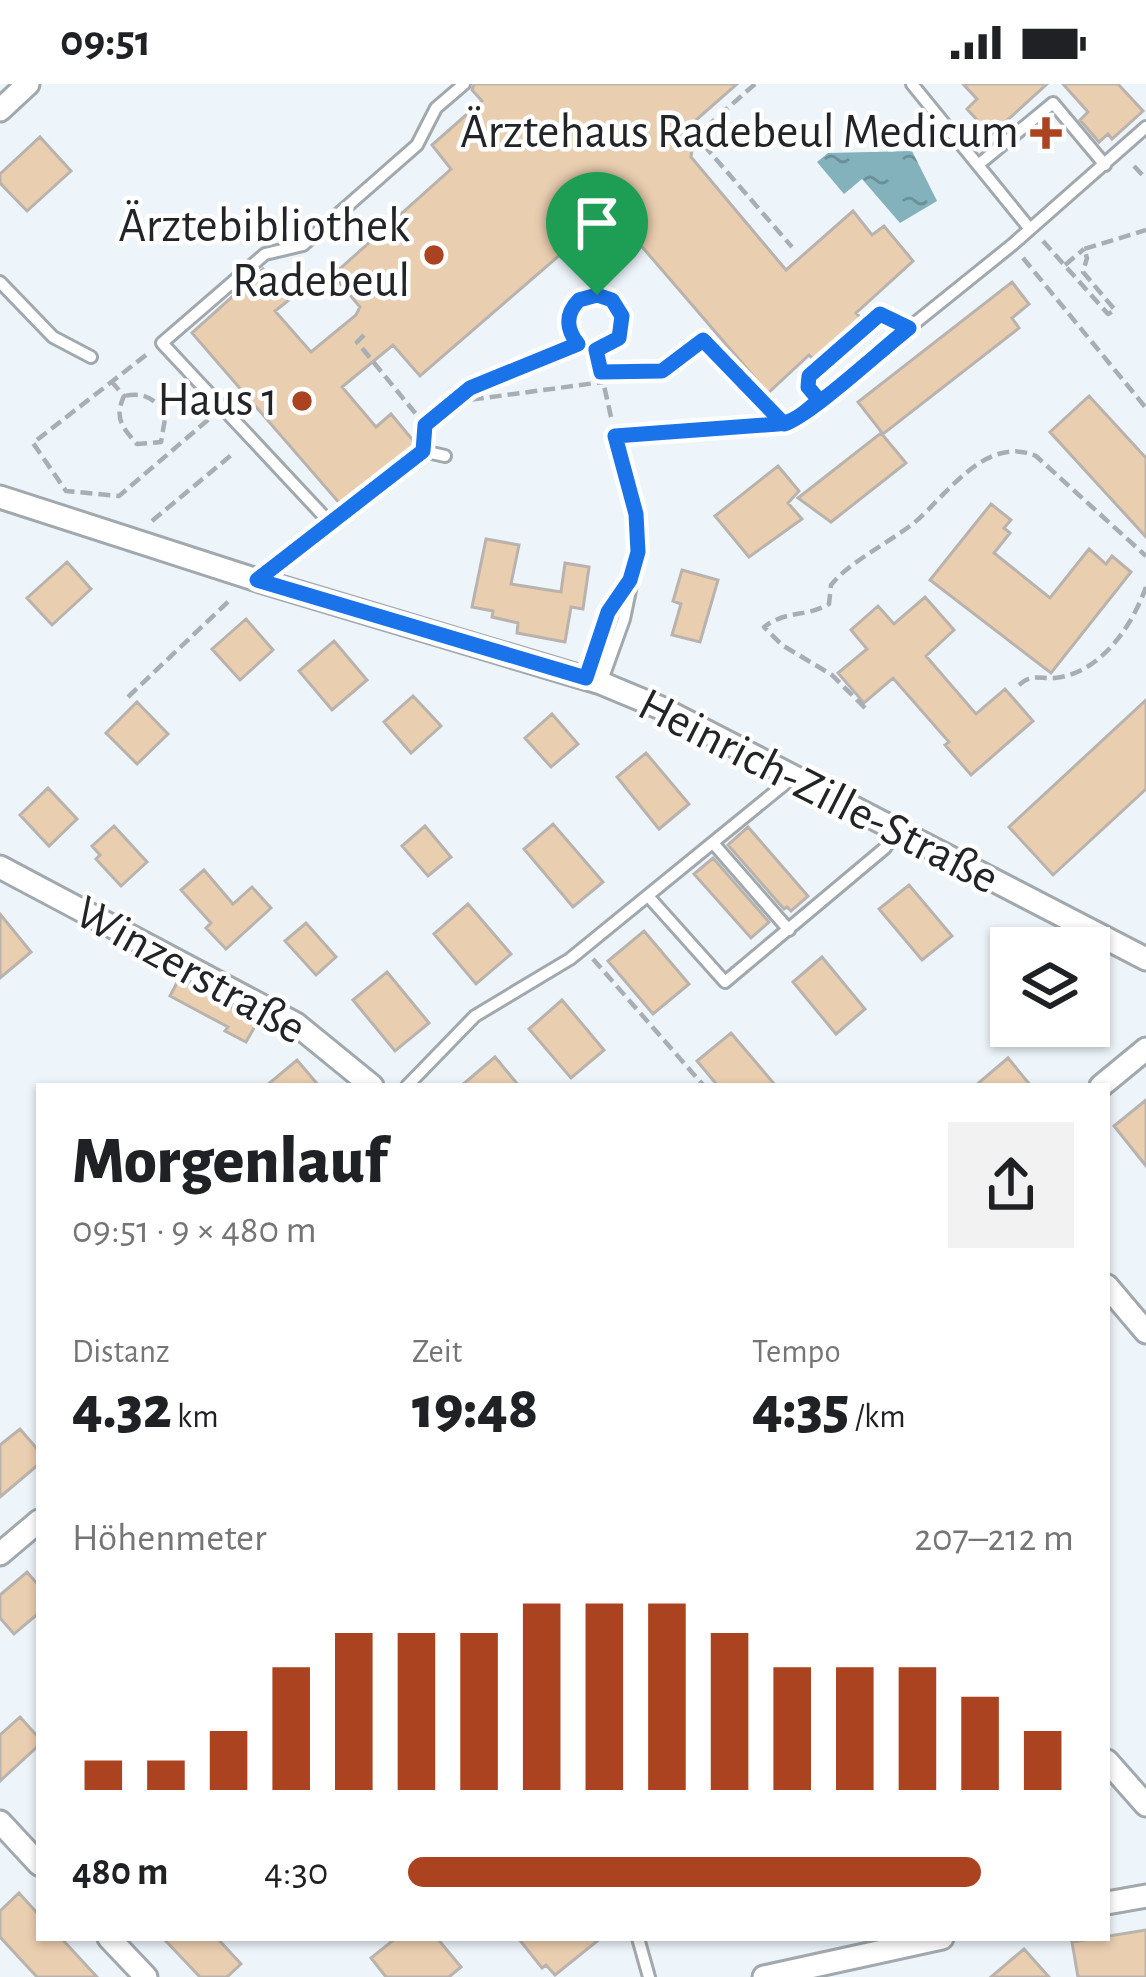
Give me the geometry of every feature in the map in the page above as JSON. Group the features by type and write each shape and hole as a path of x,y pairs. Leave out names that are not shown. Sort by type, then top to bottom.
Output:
{"street":[{"path":"0,110 28,84"},
{"name":"Heinrich-Zille-Straße","path":"0,497 249,578 594,681 661,708 1146,959"},
{"name":"Winzerstraße","path":"0,867 296,1024 368,1083"},
{"path":"1105,1083 1146,1049"},
{"path":"1110,1290 1146,1332"},
{"path":"0,1554 36,1524"},
{"path":"1110,1764 1146,1805"},
{"path":"0,1822 36,1861"},
{"path":"1110,1903 1146,1897"},
{"path":"112,1941 146,1977"},
{"path":"764,1977 928,1941"}],"lane":[{"path":"446,456 423,451 332,525 162,344 265,254 303,245 417,145 436,108 464,84"},
{"path":"912,84 1030,229"},
{"path":"978,165 1053,103 1105,165"},
{"path":"594,681 608,612 630,580 638,552 636,514 615,436 793,421 1012,244 1146,127"},
{"path":"0,282 53,337 91,357"},
{"path":"819,400 808,387 809,376 880,314 909,328"},
{"path":"410,1083 475,1016 570,959 794,778"},
{"path":"648,896 724,982 885,848 896,830"},
{"path":"713,843 789,930"},
{"path":"639,1941 650,1977"}],"path":[{"path":"754,84 696,136 792,247"},
{"path":"592,228 597,295"},
{"path":"1030,229 1108,314 1115,310 1083,272 1084,249"},
{"path":"1064,265 1084,249 1146,230"},
{"path":"1012,244 1146,408"},
{"path":"597,295 618,307 622,328 613,344 596,350 578,344 568,316 579,300 597,295"},
{"path":"364,334 356,342 425,425 423,451"},
{"path":"601,372 662,371 703,340 784,424"},
{"path":"162,344 33,443 66,491 119,496 222,407"},
{"path":"425,425 470,388 578,344"},
{"path":"596,350 615,436"},
{"path":"368,373 376,366"},
{"path":"111,382 124,395"},
{"path":"453,402 603,382"},
{"path":"124,395 140,393 166,413 161,442"},
{"path":"124,395 118,410 121,426 137,444 161,442 172,453"},
{"path":"130,540 251,439"},
{"path":"865,708 832,674 782,645 764,627 785,612 812,614 829,604 831,585 838,577 913,524 957,477 977,463 1016,452 1036,456 1146,556"},
{"path":"128,697 229,604 249,578 332,525"},
{"path":"1019,685 1027,677 1068,674 1102,655 1129,623 1146,587"},
{"path":"583,947 701,1083"}],"water":[{"path":"912,151 937,201 900,223 862,179 844,194 817,162 828,153"}],"building":[{"path":"474,84 737,84 696,120 691,157 786,270 853,211 872,235 884,226 913,261 856,313 862,319 813,359 809,355 768,393 625,227 591,228 420,376 393,345 342,387 376,427 391,414 416,444 341,505 192,333 263,269 289,300 275,311 311,352 356,315 360,307 333,275 451,169 432,145 482,101 472,90"},
{"path":"963,84 1047,84 991,135 967,109 977,99"},
{"path":"1063,84 1118,84 1143,111 1112,139 1108,134 1099,142 1080,120 1088,112"},
{"path":"40,137 71,171 27,211 0,183 0,174"},
{"path":"1012,282 1029,304 1012,318 1019,328 883,434 858,402"},
{"path":"1089,396 1146,458 1146,537 1050,432"},
{"path":"881,433 906,463 831,522 798,498"},
{"path":"778,466 799,491 788,503 802,519 749,557 715,516"},
{"path":"991,504 1011,520 1004,528 1010,533 994,553 1050,598 1089,549 1106,564 1112,556 1131,572 1051,673 930,580"},
{"path":"486,539 519,545 511,584 561,592 565,563 589,567 583,609 571,607 565,642 517,633 518,623 472,607"},
{"path":"67,562 91,589 52,625 27,598"},
{"path":"682,570 718,580 700,642 672,635 681,604 673,601"},
{"path":"925,597 954,630 926,656 976,714 1005,689 1033,721 971,775 893,678 864,703 838,673 867,649 851,630 878,606 894,624"},
{"path":"246,619 273,650 240,680 212,649"},
{"path":"334,641 367,680 332,710 299,671"},
{"path":"413,696 441,726 411,753 384,722"},
{"path":"1146,700 1146,789 1053,875 1009,827"},
{"path":"137,702 168,734 137,764 106,733"},
{"path":"552,714 578,744 551,767 525,738"},
{"path":"646,753 689,804 659,829 617,777"},
{"path":"48,788 77,819 49,846 20,815"},
{"path":"553,824 603,882 573,907 524,849"},
{"path":"114,826 147,862 121,886 96,859 100,855 92,846"},
{"path":"425,826 451,857 428,876 402,846"},
{"path":"748,827 808,896 791,911 784,909 728,845"},
{"path":"713,858 769,922 751,938 694,874"},
{"path":"204,870 233,904 252,887 271,908 226,949 206,928 211,923 181,890"},
{"path":"909,885 952,936 922,960 879,909"},
{"path":"468,904 511,954 476,984 434,934"},
{"path":"0,914 31,952 0,978"},
{"path":"306,923 336,957 316,975 285,941"},
{"path":"644,931 689,984 653,1014 608,961"},
{"path":"822,957 865,1009 836,1034 793,982"},
{"path":"387,972 429,1023 395,1051 353,1000"},
{"path":"179,979 258,1021 246,1042 170,996"},
{"path":"562,1000 604,1050 571,1078 529,1029"},
{"path":"731,1033 773,1083 715,1083 697,1061"},
{"path":"495,1057 517,1083 465,1083"},
{"path":"1008,1058 1029,1083 979,1083"},
{"path":"297,1060 316,1083 270,1083"},
{"path":"1146,1100 1146,1166 1114,1126"},
{"path":"20,1429 36,1448 36,1467 0,1497 0,1445"},
{"path":"27,1572 36,1582 36,1616 14,1634 0,1618 0,1595"},
{"path":"20,1717 36,1735 36,1748 0,1781 0,1735"},
{"path":"19,1893 36,1912 36,1941 64,1941 97,1977 37,1977 0,1937 0,1911"},
{"path":"1146,1930 1146,1977 1078,1977 1072,1942 1110,1941 1110,1936"},
{"path":"166,1941 220,1941 241,1964 227,1977 200,1977"},
{"path":"392,1941 439,1941 461,1967 449,1977 386,1977 371,1958"},
{"path":"520,1941 597,1941 555,1975 546,1965 542,1968"},
{"path":"1024,1949 1049,1977 991,1977"}],"place":[{"name":"Ärztehaus Radebeul Medicum","path":"1046,133"},
{"name":"Ärztebibliothek Radebeul","path":"434,255"},
{"name":"Haus 1","path":"302,401"}],"route":[{"path":"597,295 579,300 568,316 578,344 470,388 425,425 423,451 257,580 586,678 608,612 630,580 638,552 636,514 615,436 784,424 793,421 819,400 808,387 809,376 880,314 909,328 793,421 784,424 703,340 662,371 601,372 596,350 619,338 622,316 612,300 597,295"}]}
